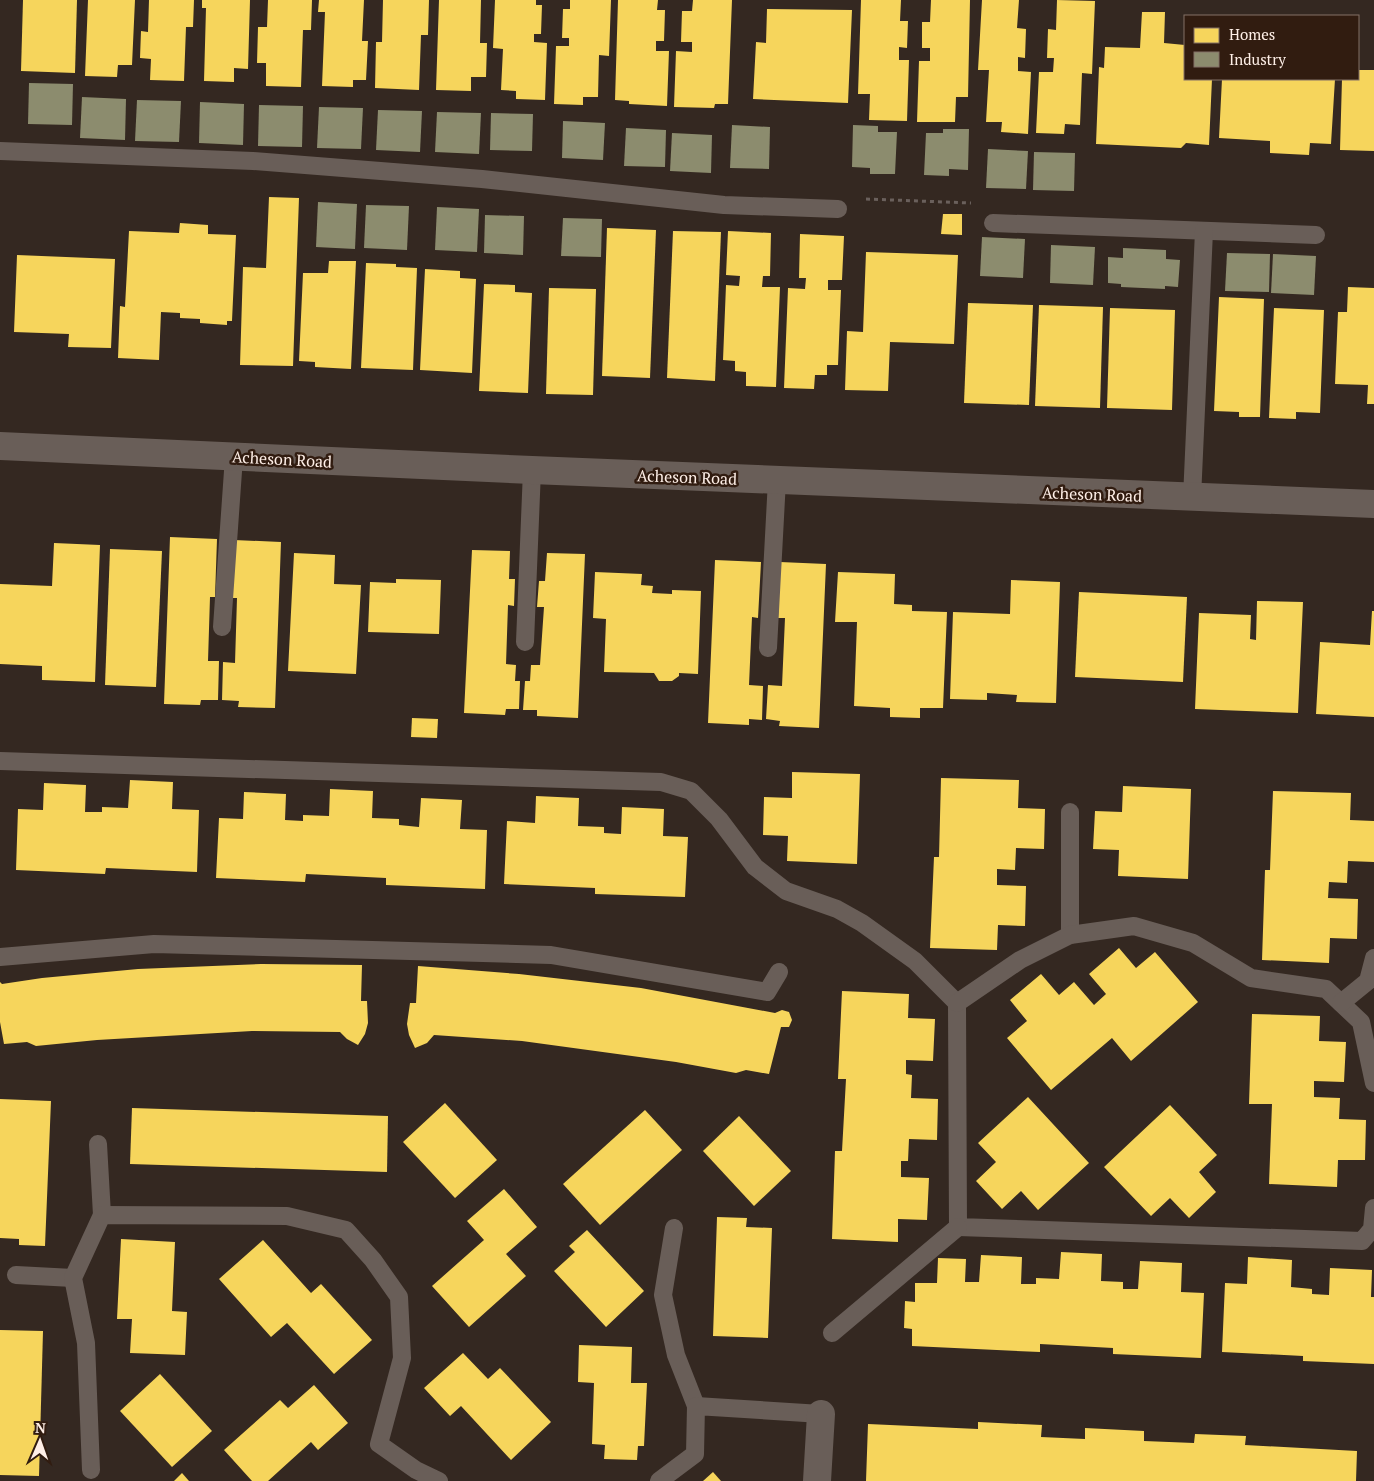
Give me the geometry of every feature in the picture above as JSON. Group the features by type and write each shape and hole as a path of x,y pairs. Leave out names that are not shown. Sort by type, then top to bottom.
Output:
{"street":[{"name":"Acheson Road","path":"0,446 1192,498 1374,504"},
{"path":"817,1481 821,1414"}],"lane":[{"path":"0,150 253,161 482,179 724,205 838,209"},
{"path":"993,223 1316,235"},
{"path":"1192,498 1204,231"},
{"path":"222,626 234,457"},
{"path":"525,642 532,470"},
{"path":"768,648 777,480"},
{"path":"0,761 661,782 691,791 718,819 755,867 786,891 837,909 862,923 915,961 957,1003 958,1227"},
{"path":"1070,812 1070,934"},
{"path":"957,1003 1020,960 1070,934 1134,926 1193,943 1251,978 1326,989 1361,1022 1374,1083"},
{"path":"0,957 154,944 551,955 767,992 779,972"},
{"path":"1341,1003 1368,981 1374,958"},
{"path":"91,1470 86,1343 73,1278 102,1215 98,1144"},
{"path":"832,1332 958,1227 1362,1241 1372,1229 1374,1208"},
{"path":"102,1215 287,1216 346,1230 373,1260 400,1297 402,1358 379,1444 416,1470 439,1481"},
{"path":"659,1481 695,1454 696,1406 676,1355 663,1295 674,1228"},
{"path":"16,1275 73,1278"},
{"path":"696,1406 821,1414"}],"path":[{"path":"838,209 851,199 970,202 993,223"}],"building: Homes":[{"path":"23,0 77,0 75,73 21,71"},
{"path":"88,0 135,0 132,65 118,65 117,77 85,76"},
{"path":"149,0 194,0 193,27 186,27 184,81 150,80 151,59 140,58 141,31 148,32"},
{"path":"202,0 250,0 248,69 234,68 234,82 204,81 206,8 202,8"},
{"path":"268,0 312,0 311,30 303,30 301,87 266,86 266,63 257,63 258,27 267,27"},
{"path":"319,0 364,0 362,41 368,41 366,80 353,80 353,87 322,86 325,12 318,12"},
{"path":"383,0 429,0 428,35 421,35 419,90 375,88 376,42 382,42"},
{"path":"439,0 481,0 480,43 487,43 486,77 471,77 471,91 436,90"},
{"path":"495,0 536,0 536,5 542,5 541,34 534,34 534,42 547,43 545,100 516,99 516,91 501,90 503,49 493,48"},
{"path":"570,0 611,0 609,56 599,55 598,97 583,97 583,105 554,104 556,46 569,46 569,38 562,38 563,9 570,9"},
{"path":"618,0 658,0 657,10 665,10 664,41 656,41 656,51 669,51 667,106 629,104 629,101 615,100"},
{"path":"693,0 732,0 728,104 715,104 714,108 674,107 676,51 692,52 692,42 681,42 682,11 692,11"},
{"path":"861,0 901,0 900,21 908,21 907,48 899,47 899,60 909,60 907,121 869,120 870,94 858,94"},
{"path":"931,0 970,0 968,97 956,97 955,122 917,122 919,61 930,61 930,48 922,48 922,22 930,22"},
{"path":"982,0 1019,0 1017,28 1026,29 1025,58 1018,57 1018,71 1031,72 1028,134 1001,132 1002,122 986,122 989,70 978,70"},
{"path":"1057,0 1095,1 1092,74 1082,73 1080,125 1065,124 1064,134 1036,133 1039,72 1053,72 1054,58 1047,58 1048,29 1056,30"},
{"path":"767,9 852,10 848,103 753,99 756,42 766,43"},
{"path":"1142,12 1165,12 1164,43 1184,45 1184,80 1212,80 1209,145 1186,143 1181,148 1096,144 1099,67 1104,68 1105,47 1140,48"},
{"path":"1359,70 1374,70 1374,151 1340,150 1342,80 1359,80"},
{"path":"1222,80 1335,80 1331,144 1310,143 1309,155 1270,153 1270,141 1219,138"},
{"path":"269,197 299,198 293,366 240,365 243,267 266,268"},
{"path":"943,214 962,214 962,235 941,234"},
{"path":"180,223 208,225 208,234 236,235 232,321 227,321 227,325 200,323 200,319 180,318 180,313 161,312 159,360 118,358 120,306 125,307 129,231 179,233"},
{"path":"607,228 656,230 650,378 602,376"},
{"path":"673,231 721,232 715,381 667,378"},
{"path":"728,231 771,233 770,276 763,276 762,287 780,287 776,387 746,386 746,372 735,371 735,361 723,360 726,285 739,286 740,276 726,275"},
{"path":"800,234 844,236 842,280 828,280 828,290 841,290 838,365 827,365 827,375 815,375 814,389 784,388 788,288 805,289 806,278 799,278"},
{"path":"866,252 958,255 954,344 890,342 888,391 845,390 847,331 863,332"},
{"path":"17,255 115,259 111,348 68,347 69,334 14,332"},
{"path":"329,261 356,261 351,369 315,367 315,362 299,361 303,273 328,273"},
{"path":"366,263 396,264 396,267 417,268 413,370 361,368"},
{"path":"425,269 460,271 460,278 476,279 472,373 420,370"},
{"path":"484,284 515,285 515,292 532,293 528,393 479,391"},
{"path":"1348,287 1374,288 1374,404 1367,404 1368,385 1335,384 1338,312 1347,312"},
{"path":"549,288 596,289 593,395 546,394"},
{"path":"1219,297 1264,299 1260,417 1239,417 1239,412 1214,411"},
{"path":"968,303 1033,305 1029,405 964,403"},
{"path":"1039,305 1103,307 1100,408 1035,406"},
{"path":"1110,308 1175,310 1172,410 1107,408"},
{"path":"1274,308 1324,310 1320,413 1296,412 1296,419 1269,418"},
{"path":"170,537 217,539 215,597 210,597 208,661 219,661 218,700 201,700 200,705 164,704"},
{"path":"234,540 281,542 275,708 238,707 239,701 222,700 223,662 235,663 237,598 232,598"},
{"path":"54,543 100,545 95,682 42,680 42,666 0,664 0,584 52,586"},
{"path":"110,549 162,551 156,687 105,685"},
{"path":"472,550 510,551 509,579 515,579 514,606 508,605 506,664 516,665 515,681 520,681 519,709 506,709 505,715 464,713"},
{"path":"294,553 335,555 334,584 361,585 356,674 288,671"},
{"path":"547,553 585,554 578,718 537,716 537,710 523,710 525,681 530,681 531,665 540,665 544,607 537,607 539,581 545,581"},
{"path":"715,560 761,562 758,618 752,617 749,685 763,686 762,720 749,719 749,725 708,723"},
{"path":"780,562 826,564 819,728 779,726 780,721 766,719 768,685 782,686 785,618 778,618"},
{"path":"595,572 642,574 641,585 653,586 652,593 672,594 672,590 701,591 698,674 679,673 679,676 672,681 659,681 654,673 604,672 606,619 593,618"},
{"path":"838,572 895,574 894,604 912,605 912,611 947,612 943,708 920,708 920,718 890,717 890,708 854,706 857,622 835,622"},
{"path":"396,579 441,580 439,634 368,632 370,582 396,583"},
{"path":"1011,580 1060,582 1056,703 1016,702 1017,695 987,693 987,700 950,699 953,612 1010,614"},
{"path":"1079,592 1187,597 1183,682 1075,677"},
{"path":"1257,601 1303,602 1298,713 1195,709 1199,613 1251,615 1250,639 1256,640"},
{"path":"1372,611 1374,611 1374,717 1316,714 1320,642 1370,645"},
{"path":"412,718 438,719 437,738 411,737"},
{"path":"792,772 860,774 857,864 787,861 788,836 763,835 764,797 792,798"},
{"path":"941,778 1019,780 1018,808 1045,809 1044,849 1016,848 1015,870 997,869 997,885 1026,886 1025,926 998,925 997,950 930,948 934,857 939,857"},
{"path":"130,780 173,782 172,809 199,810 197,872 106,868 105,874 16,870 18,809 43,810 44,783 86,785 85,812 102,812 102,807 128,808"},
{"path":"1123,786 1191,789 1188,879 1118,876 1119,850 1093,849 1095,811 1122,812"},
{"path":"330,789 373,791 372,818 399,819 399,825 419,827 421,798 462,800 460,829 487,830 485,889 386,885 386,878 306,874 305,882 216,878 219,818 243,819 244,792 286,794 285,820 303,821 303,815 329,816"},
{"path":"1273,791 1351,793 1350,820 1374,821 1374,862 1348,861 1347,883 1329,882 1328,898 1358,899 1357,939 1330,938 1329,963 1262,960 1265,870 1270,870"},
{"path":"536,796 579,798 578,826 604,827 604,833 621,834 622,807 664,809 663,836 688,837 685,897 595,894 595,888 504,884 507,821 535,823"},
{"path":"1119,948 1136,968 1155,952 1198,1002 1131,1061 1112,1038 1051,1090 1007,1038 1027,1021 1010,1000 1041,974 1059,995 1074,982 1094,1005 1106,994 1089,974"},
{"path":"261,964 362,965 361,1001 367,1001 368,1023 365,1034 358,1045 347,1039 340,1032 252,1031 97,1040 36,1046 27,1042 4,1044 0,1022 0,982 2,984 42,978 138,969"},
{"path":"418,966 519,974 641,988 775,1013 782,1010 789,1012 792,1020 789,1027 781,1027 769,1074 746,1070 736,1073 676,1062 522,1041 434,1035 427,1043 415,1048 409,1035 407,1024 410,1003 416,1003"},
{"path":"842,991 909,994 908,1018 935,1019 933,1061 906,1060 906,1074 912,1075 911,1098 938,1099 937,1140 909,1139 908,1161 901,1161 901,1177 929,1178 927,1220 898,1219 898,1242 832,1239 835,1151 842,1151 846,1079 838,1079"},
{"path":"1252,1014 1320,1016 1319,1041 1346,1042 1344,1082 1314,1081 1314,1097 1340,1098 1339,1119 1366,1120 1365,1160 1338,1160 1337,1187 1269,1184 1272,1104 1249,1104"},
{"path":"1028,1097 1089,1163 1038,1210 1021,1191 1002,1209 976,1181 996,1162 978,1143"},
{"path":"0,1099 51,1101 45,1246 19,1245 19,1239 0,1238"},
{"path":"445,1103 497,1160 455,1198 403,1142"},
{"path":"1170,1105 1217,1155 1199,1172 1216,1192 1189,1218 1170,1198 1151,1216 1104,1167"},
{"path":"132,1108 388,1116 387,1172 130,1164"},
{"path":"645,1110 682,1150 600,1225 563,1184"},
{"path":"739,1116 791,1171 754,1206 703,1151"},
{"path":"504,1189 537,1227 506,1254 526,1276 469,1327 432,1286 484,1240 467,1221"},
{"path":"717,1217 747,1218 746,1227 772,1228 768,1338 713,1336"},
{"path":"587,1230 644,1291 606,1327 554,1271 575,1252 569,1246"},
{"path":"121,1239 175,1242 172,1311 187,1312 185,1355 130,1353 132,1319 117,1319"},
{"path":"263,1240 311,1293 321,1284 372,1340 334,1374 287,1323 271,1337 219,1279"},
{"path":"1061,1252 1102,1254 1101,1281 1123,1282 1123,1289 1138,1289 1140,1261 1182,1263 1181,1292 1204,1293 1201,1358 1113,1354 1113,1348 1040,1344 1040,1352 912,1346 912,1329 904,1328 905,1301 915,1302 915,1283 937,1283 938,1258 966,1259 965,1282 979,1282 981,1255 1022,1257 1021,1284 1036,1284 1036,1278 1059,1279"},
{"path":"1248,1257 1292,1260 1291,1287 1312,1289 1312,1294 1329,1295 1330,1268 1372,1270 1371,1297 1374,1297 1374,1364 1303,1361 1303,1356 1222,1352 1225,1283 1247,1284"},
{"path":"0,1330 43,1331 39,1476 0,1475"},
{"path":"579,1345 632,1347 631,1383 647,1383 644,1446 638,1446 637,1460 604,1459 605,1445 592,1444 594,1383 578,1382"},
{"path":"463,1353 488,1379 500,1368 551,1422 511,1460 461,1406 450,1416 424,1388"},
{"path":"160,1374 212,1431 172,1467 120,1411"},
{"path":"314,1385 348,1423 318,1450 311,1442 268,1481 252,1481 224,1450 280,1400 288,1408"},
{"path":"978,1422 1042,1425 1041,1437 1085,1439 1085,1428 1144,1431 1144,1441 1194,1443 1195,1434 1246,1436 1245,1445 1357,1451 1356,1481 866,1481 868,1424 978,1429"},
{"path":"713,1472 721,1481 703,1481"},
{"path":"182,1473 189,1481 174,1481"}],"building: Industry":[{"path":"29,83 73,84 72,125 28,124"},
{"path":"82,97 126,99 125,140 80,138"},
{"path":"137,100 181,101 179,142 135,141"},
{"path":"200,102 244,104 243,145 199,143"},
{"path":"259,105 303,106 302,147 258,146"},
{"path":"319,107 363,108 361,149 317,148"},
{"path":"378,110 422,111 420,152 376,150"},
{"path":"437,112 481,113 479,154 435,152"},
{"path":"491,113 533,114 532,151 490,150"},
{"path":"563,121 605,123 603,160 562,158"},
{"path":"732,125 770,127 769,169 730,168"},
{"path":"853,125 878,126 878,132 897,132 895,174 870,174 870,168 852,167"},
{"path":"626,128 666,130 665,167 624,166"},
{"path":"943,129 969,129 968,170 949,169 949,176 924,175 926,133 943,133"},
{"path":"672,133 712,135 711,173 670,171"},
{"path":"988,149 1028,151 1026,189 986,188"},
{"path":"1034,152 1075,153 1074,191 1033,190"},
{"path":"318,202 357,204 355,249 316,247"},
{"path":"366,205 409,206 407,250 364,248"},
{"path":"437,207 479,209 477,252 435,250"},
{"path":"485,215 524,216 523,255 484,253"},
{"path":"563,218 602,219 601,257 561,256"},
{"path":"982,237 1025,239 1023,278 980,276"},
{"path":"1051,245 1095,247 1093,285 1050,283"},
{"path":"1123,248 1166,250 1166,259 1180,260 1178,287 1165,286 1165,289 1121,287 1121,284 1108,283 1108,257 1123,258"},
{"path":"1227,253 1270,254 1269,292 1225,291"},
{"path":"1273,254 1316,256 1314,295 1271,293"}]}
